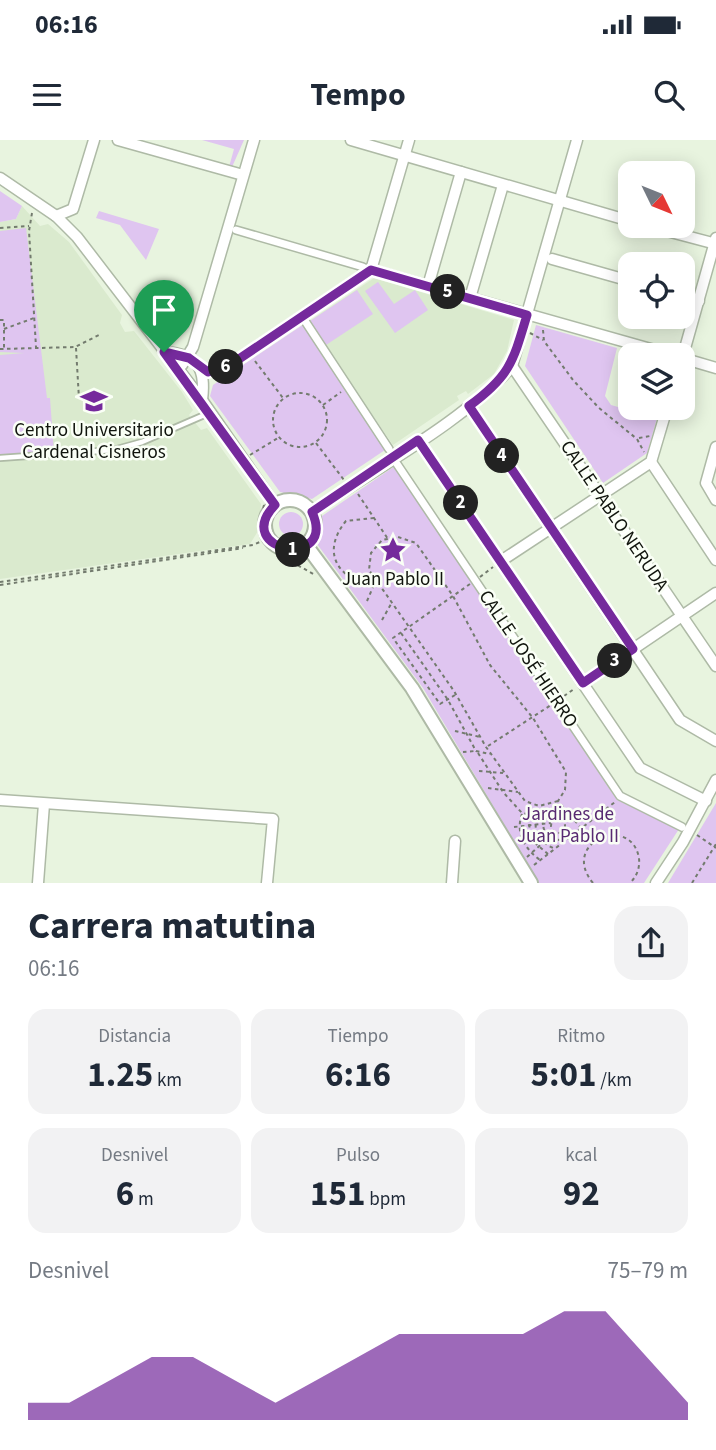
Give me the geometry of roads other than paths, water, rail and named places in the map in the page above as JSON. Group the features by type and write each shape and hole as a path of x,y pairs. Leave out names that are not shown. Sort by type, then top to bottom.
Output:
{"street":[{"path":"72,232 73,209 94,140"},
{"path":"118,140 243,175"},
{"path":"254,140 189,364 202,400 275,505"},
{"path":"351,140 618,218"},
{"path":"0,178 56,216 72,232 164,352 208,372 230,365 367,269 409,140"},
{"path":"312,512 469,406 495,386 512,366 577,140"},
{"path":"428,286 461,172"},
{"path":"470,298 503,185"},
{"path":"56,216 73,209"},
{"path":"236,230 628,343"},
{"path":"687,343 715,242 695,237"},
{"path":"552,259 618,278"},
{"path":"695,300 699,301"},
{"path":"305,321 389,449"},
{"path":"164,352 189,364 204,383 202,400"},
{"path":"695,362 716,368"},
{"name":"CALLE PABLO NERUDA","path":"512,366 716,666"},
{"path":"469,406 680,720 716,741"},
{"path":"498,563 601,495 648,459 663,420"},
{"path":"418,440 580,685 640,768 706,801"},
{"path":"716,447 706,483 716,500"},
{"path":"648,459 716,560"},
{"name":"CALLE JOSÉ HIERRO","path":"397,464 621,797 682,827"},
{"path":"291,500 306,506 312,512 316,526 306,545 292,551 284,550 268,539 266,518 275,505 291,500"},
{"path":"306,545 412,688 531,883"},
{"path":"580,685 716,593"},
{"path":"656,883 716,780"},
{"path":"0,800 273,819 267,883"},
{"path":"38,883 44,804"},
{"path":"452,883 455,841"}],"lane":[{"path":"0,458 114,450 154,437 210,413"}],"place":[{"name":"Centro Universitario Cardenal Cisneros","path":"94,401"},
{"name":"Juan Pablo II","path":"393,550"}],"park label":[{"name":"Jardines de Juan Pablo II","path":"568,825"}]}
